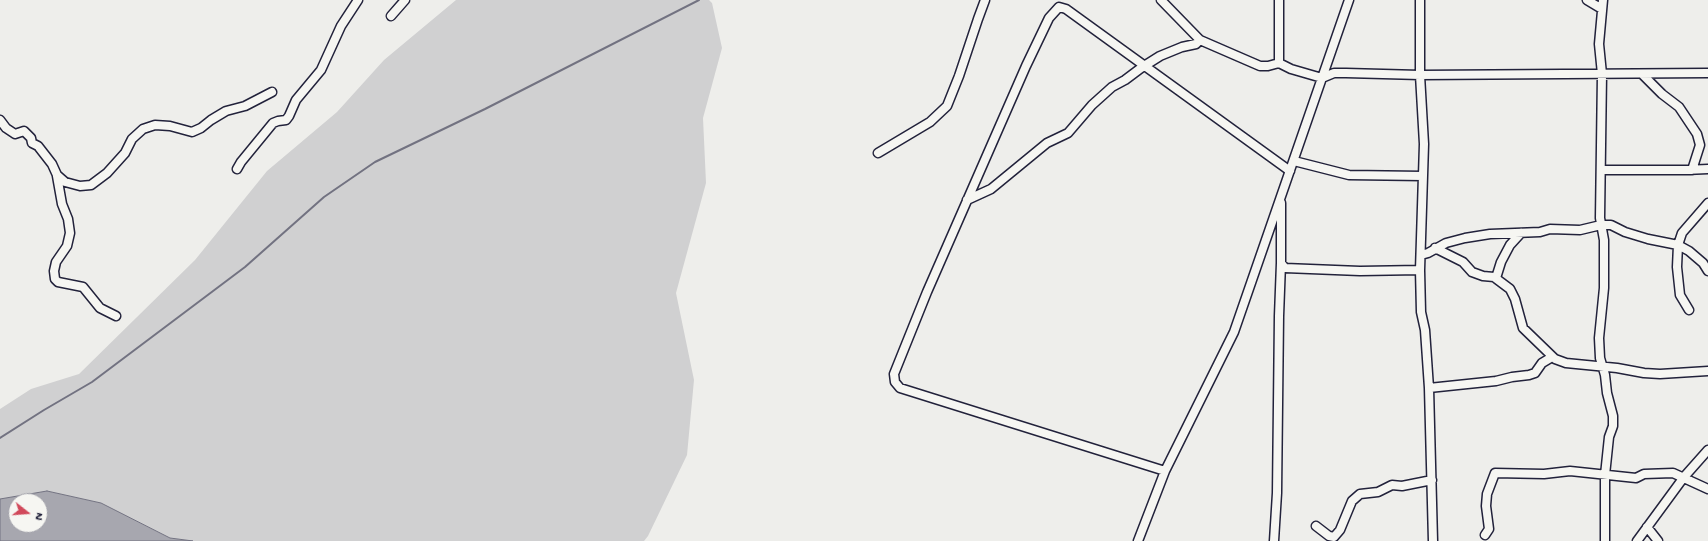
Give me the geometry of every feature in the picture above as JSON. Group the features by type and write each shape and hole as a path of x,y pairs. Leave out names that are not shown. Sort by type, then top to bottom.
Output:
{"street":[{"path":"237,170 241,162 273,123 286,120 289,116 296,100 321,70 341,26 358,0"},
{"path":"391,16 405,0"},
{"path":"878,153 930,122 947,106 960,76 978,18 986,0"},
{"path":"1161,0 1200,40 1260,66 1268,66 1279,63 1291,69 1323,77 1334,73 1420,75 1708,73"},
{"path":"1279,0 1279,63"},
{"path":"1138,541 1165,471 1234,332 1349,0"},
{"path":"1420,0 1420,75 1423,176 1420,270 1421,312 1425,330 1429,388 1433,541"},
{"path":"1587,0 1602,9"},
{"path":"1602,0 1599,44 1602,74 1600,170 1601,224 1604,240 1604,288 1599,338 1600,358 1613,416 1605,475 1605,541"},
{"path":"1165,471 900,388 895,382 894,374 967,200 1039,39 1051,15 1059,7 1066,9 1290,171"},
{"path":"967,200 991,189 1047,143 1068,132 1104,93 1144,66 1169,52 1196,44 1200,40"},
{"path":"1642,74 1662,94 1679,107 1697,134 1700,145 1692,170"},
{"path":"57,175 65,182 80,186 91,185 107,173 125,153 132,139 143,129 154,126 162,126 192,132 201,128 226,111 245,106 272,92"},
{"path":"0,120 6,128 15,134 24,131 31,138 32,143 38,146 52,164 57,175 62,204 68,219 70,233 67,246 56,262 54,271 55,279 58,282 83,286 100,308 116,316"},
{"path":"1294,160 1349,175 1423,176"},
{"path":"1600,170 1692,170 1708,168"},
{"path":"1274,541 1277,493 1281,198"},
{"path":"1689,310 1680,295 1678,245 1682,233 1708,203"},
{"path":"1421,255 1454,240 1490,234 1540,232 1550,229 1580,230 1601,224 1611,225 1624,232 1648,239 1678,245 1689,251 1703,263 1708,271"},
{"path":"1496,278 1501,262 1510,245 1521,233"},
{"path":"1435,248 1463,262 1472,272 1496,278 1512,292 1523,328 1540,343 1552,357 1566,363 1660,374 1708,371"},
{"path":"1281,263 1285,268 1360,271 1420,270"},
{"path":"1429,388 1496,381 1530,375 1535,373 1542,363 1552,357"},
{"path":"1637,541 1684,477 1708,450"},
{"path":"1485,535 1489,529 1486,506 1488,494 1495,473 1544,474 1570,471 1636,478 1644,474 1673,473 1708,489"},
{"path":"1316,526 1334,537 1340,530 1352,501 1360,494 1378,492 1392,485 1402,486 1432,480"},
{"path":"1647,527 1658,541"}],"shaded area":[{"path":"456,0 709,0 712,3 722,48 703,118 706,183 676,293 694,380 687,455 648,536 644,541 193,541 170,538 101,503 47,491 35,493 8,493 8,498 0,499 0,409 31,389 79,374 195,260 267,171 337,112 384,60"},
{"path":"47,491 101,503 170,538 193,541 0,541 0,499 8,498 8,533 48,533 48,493 35,493"}],"waterway":[{"path":"0,438 92,382 245,267 324,197 375,162 485,109 699,0"}]}
